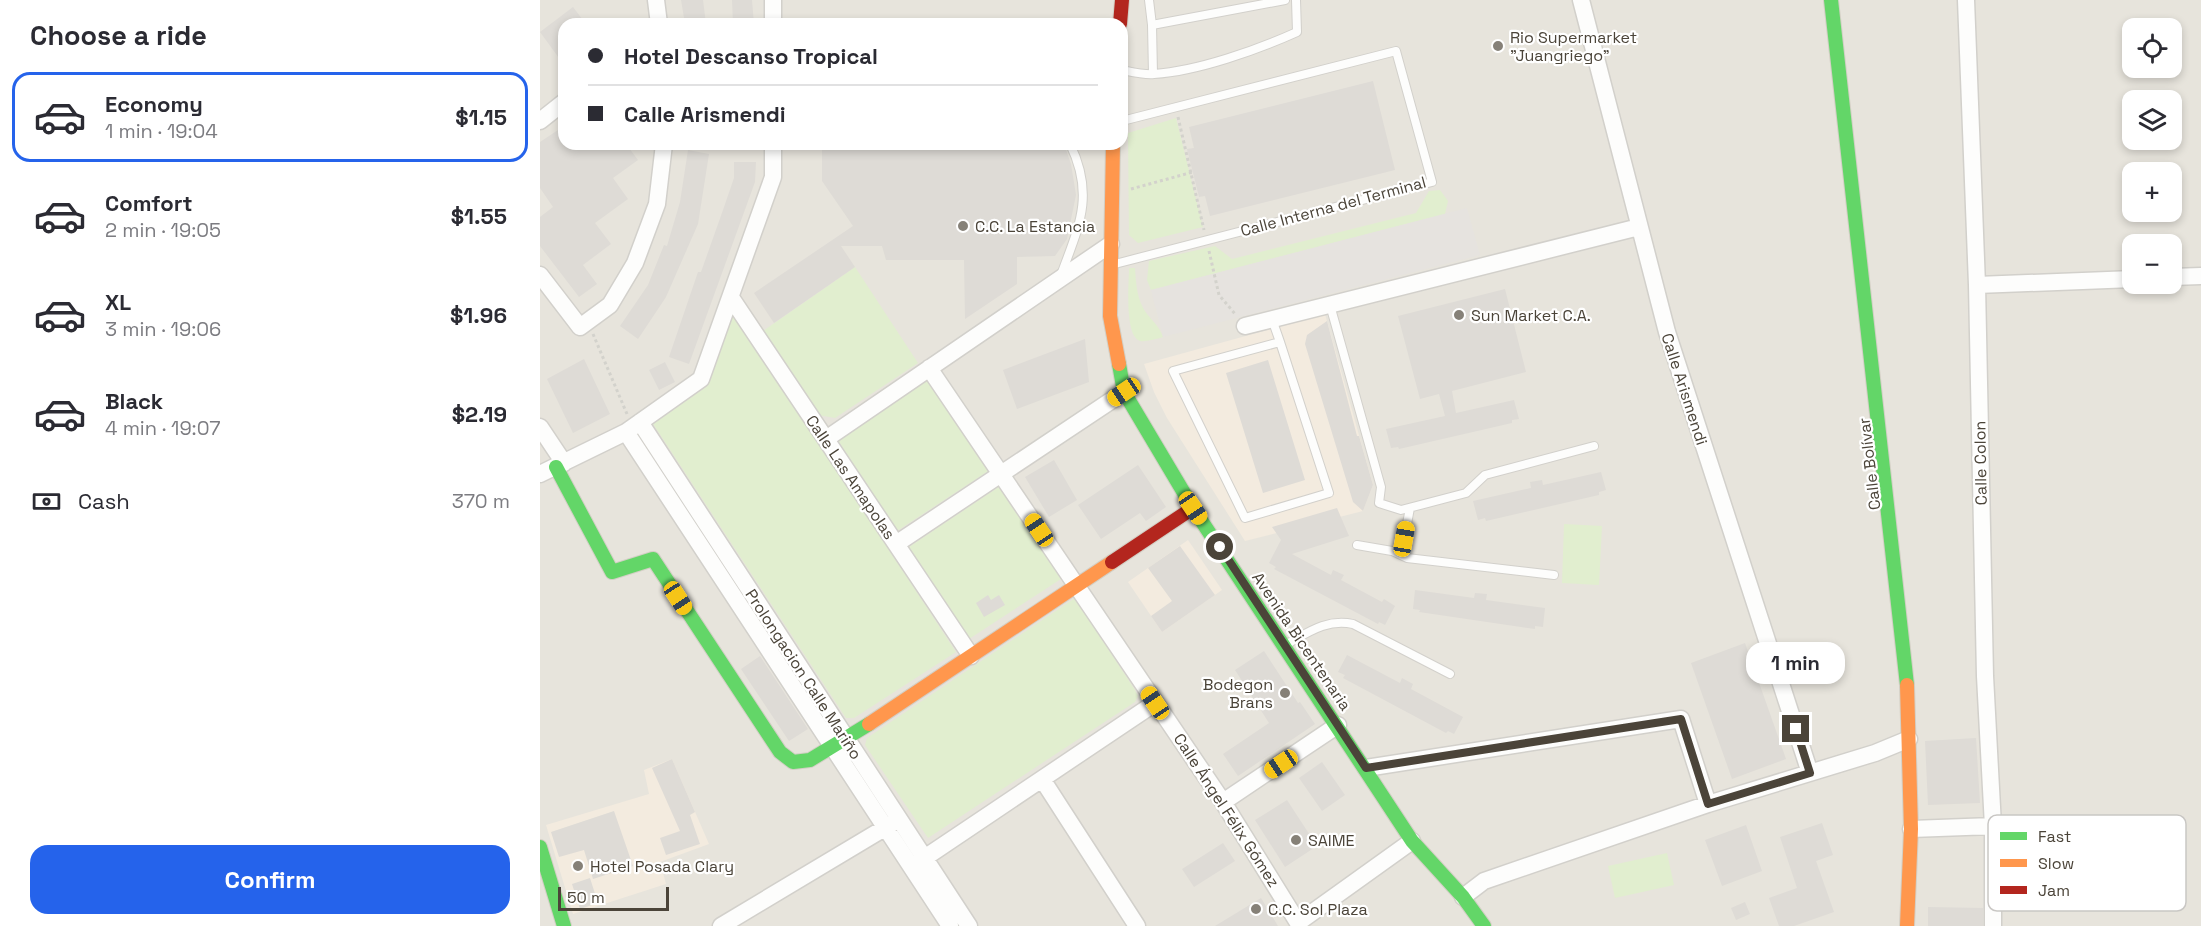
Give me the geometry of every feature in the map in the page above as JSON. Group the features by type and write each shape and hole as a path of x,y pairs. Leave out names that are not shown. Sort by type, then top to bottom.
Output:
{"street":[{"path":"656,0 658,18"},
{"path":"773,0 773,18"},
{"path":"1120,18 1122,0"},
{"name":"Calle Arismendi","path":"1581,0 1667,332 1810,773"},
{"name":"Calle Bolívar","path":"1831,0 1904,631 1911,829 1908,926"},
{"name":"Calle Colon","path":"1966,0 1977,285 1985,676 1992,815"},
{"path":"540,121 558,107"},
{"path":"540,275 580,327 610,305 635,263 657,204 663,150"},
{"path":"540,474 633,427 701,379 732,299 773,177 773,150"},
{"name":"Avenida Bicentenaria","path":"1113,150 1110,316 1124,392 1193,508 1338,725 1412,841 1463,897 1484,926"},
{"path":"1245,326 1638,227"},
{"path":"826,439 1111,244"},
{"path":"2182,277 2201,276"},
{"path":"1977,285 2122,279"},
{"name":"Calle Las Amapolas","path":"732,299 971,656"},
{"name":"Calle Ángel Félix Gómez","path":"929,368 1223,802 1299,924"},
{"path":"896,544 1124,392"},
{"name":"Prolongacion Calle Mariño","path":"633,427 918,863 969,926"},
{"path":"540,428 612,572 653,560 780,752 793,762 810,760 840,743 1193,508"},
{"path":"940,926 918,863 1155,703"},
{"path":"1366,768 1681,719 1708,804"},
{"path":"1223,802 1338,725"},
{"path":"1463,897 1484,880 1708,804 1875,753 1909,739"},
{"path":"1875,753 1891,756 1910,777"},
{"path":"1042,779 1137,926"},
{"path":"727,925 892,824"},
{"path":"1911,829 1988,826"},
{"path":"1299,924 1412,841"},
{"path":"540,847 564,926"},
{"name":"Prolongacion Calle Mariño","path":"918,863 950,926"}],"lane":[{"path":"1149,0 1153,74"},
{"path":"1152,25 1285,0"},
{"path":"1128,71 1153,74 1266,46 1297,32 1296,0"},
{"name":"Calle Interna del Terminal","path":"1111,265 1432,182 1396,51 1128,119"},
{"path":"1060,279 1080,226 1084,204 1083,180 1072,150"},
{"path":"1330,305 1381,487 1378,503 1401,510 1410,508 1466,493 1485,475 1594,446"},
{"path":"1272,319 1280,342 1329,493 1245,518 1173,371 1280,342"},
{"path":"1401,555 1410,508"},
{"path":"1357,545 1392,550 1407,558 1554,574"},
{"path":"1285,645 1320,626 1339,621 1353,624 1450,674"}],"path":[{"path":"1175,107 1219,295 1245,326"},
{"path":"1112,194 1192,172"},
{"path":"588,321 633,427"}],"shaded area":[{"path":"540,0 2201,0 2201,926 540,926"},
{"path":"1467,208 1480,255 1163,337 1151,290"},
{"path":"1325,314 1373,485 1363,511 1245,541 1167,418 1144,364"},
{"path":"1188,540 1222,590 1162,632 1128,582"},
{"path":"672,759 709,844 660,862 666,884 573,914 546,825 649,794 644,770"}],"green space":[{"path":"1176,118 1203,227 1138,243 1129,235 1128,133"},
{"path":"1440,190 1448,201 1445,214 1151,290 1147,280 1149,261 1215,246 1232,259 1416,213 1429,191"},
{"path":"855,267 918,363 835,418 818,415 763,331"},
{"path":"1129,268 1135,268 1141,304 1163,337 1140,341 1135,337 1129,319"},
{"path":"734,313 956,652 854,718 846,718 653,424 706,387"},
{"path":"929,377 990,470 897,531 837,439"},
{"path":"1000,486 1061,579 969,639 909,547"},
{"path":"1564,524 1602,526 1599,585 1562,583"},
{"path":"1075,598 1135,690 1138,696 1135,702 928,838 865,745 867,738"},
{"path":"1667,853 1674,885 1615,898 1608,866"}],"building":[{"path":"681,0 703,0 705,18 684,18"},
{"path":"732,0 752,0 754,18 733,18"},
{"path":"573,7 581,18 558,18"},
{"path":"558,18 558,57 540,32"},
{"path":"1373,81 1395,170 1210,216 1205,196 1199,197 1187,149 1194,148 1189,127"},
{"path":"558,130 558,150 630,150 638,160 613,178 628,199 595,223 611,244 583,265 597,284 579,297 540,246 540,217 553,207 540,188 540,142"},
{"path":"688,150 709,154 698,224 666,297 638,339 620,326 648,285 664,245 667,246 680,202"},
{"name":"C.C. La Estancia","path":"822,150 1066,150 1076,195 1067,239 1055,256 1017,257 1017,284 965,319 964,260 886,260 882,246 841,246 855,267 774,323 754,293 853,226 822,181"},
{"path":"734,162 756,162 755,182 689,364 669,357 734,178"},
{"path":"1505,289 1526,372 1452,391 1456,413 1514,400 1519,419 1512,420 1512,423 1399,449 1398,447 1391,448 1386,429 1445,416 1439,394 1420,399 1398,316"},
{"path":"1327,321 1357,436 1359,436 1373,485 1363,511 1353,502 1305,344 1307,335"},
{"path":"1085,339 1089,382 1017,409 1003,370"},
{"path":"584,359 610,414 573,433 547,379"},
{"path":"1268,360 1305,480 1263,493 1226,373"},
{"path":"665,362 675,382 659,390 649,370"},
{"path":"1054,460 1077,500 1049,517 1025,477"},
{"path":"1138,465 1166,507 1146,521 1140,513 1101,539 1078,505"},
{"path":"1601,472 1606,490 1599,492 1599,495 1486,521 1485,518 1478,520 1473,501 1531,488 1530,482 1542,480 1543,485"},
{"path":"1337,508 1349,536 1292,554 1331,575 1333,570 1344,575 1341,580 1382,602 1384,599 1395,606 1385,625 1379,622 1378,624 1274,569 1276,567 1269,563 1281,540 1272,527"},
{"path":"1180,546 1215,595 1162,632 1151,616 1172,601 1148,568"},
{"path":"1415,590 1474,598 1475,593 1487,594 1486,600 1545,608 1543,627 1535,626 1535,629 1419,612 1420,610 1413,609"},
{"path":"988,595 991,600 999,595 1005,605 984,617 976,603"},
{"path":"1745,643 1786,759 1732,779 1691,663"},
{"path":"1264,651 1298,703 1300,702 1315,724 1238,776 1223,754 1269,723 1235,670"},
{"path":"1347,655 1400,683 1402,678 1413,684 1411,689 1463,717 1454,734 1448,731 1446,733 1343,678 1345,675 1338,672"},
{"path":"760,656 808,729 789,741 741,669"},
{"path":"1976,738 1980,803 1928,805 1925,741"},
{"path":"672,759 695,812 690,815 700,844 666,855 660,838 680,831 652,768"},
{"path":"1322,762 1345,795 1322,811 1299,778"},
{"path":"1287,800 1317,846 1285,867 1255,820"},
{"path":"614,811 633,866 593,879 584,850 559,857 551,832"},
{"path":"1822,823 1833,855 1816,861 1834,912 1794,926 1779,926 1769,898 1797,888 1780,837"},
{"path":"1746,825 1762,871 1722,886 1705,840"},
{"path":"1223,843 1235,861 1194,887 1182,869"},
{"path":"590,878 598,903 580,909 572,884"},
{"name":"C.C. Sol Plaza","path":"1261,898 1278,926 1215,926"},
{"path":"1745,902 1750,914 1736,920 1731,908"},
{"path":"1928,907 1983,908 1983,926 1928,926"}],"traffic: fast":[{"path":"1831,0 1907,685"},
{"path":"1119,364 1124,392 1193,508 1412,841 1463,897 1484,926"},
{"path":"556,467 612,572 653,559 780,752 793,762 810,760 869,724"},
{"path":"540,847 564,926"}],"traffic: slow":[{"path":"1113,150 1110,316 1119,364"},
{"path":"869,724 1112,562"},
{"path":"1907,685 1911,829 1907,926"}],"traffic: jam":[{"path":"1120,18 1122,0"},
{"path":"1112,562 1193,508"}],"place":[{"name":"Rio Supermarket \"Juangriego\"","path":"1498,46"},
{"name":"C.C. La Estancia","path":"963,226"},
{"name":"Sun Market C.A.","path":"1459,315"},
{"name":"Bodegon Brans","path":"1285,693"},
{"name":"SAIME","path":"1296,840"},
{"name":"Hotel Posada Clary","path":"578,866"},
{"name":"C.C. Sol Plaza","path":"1256,909"}],"route":[{"path":"1220,547 1366,768 1681,719 1708,804 1810,773 1796,729"}]}
